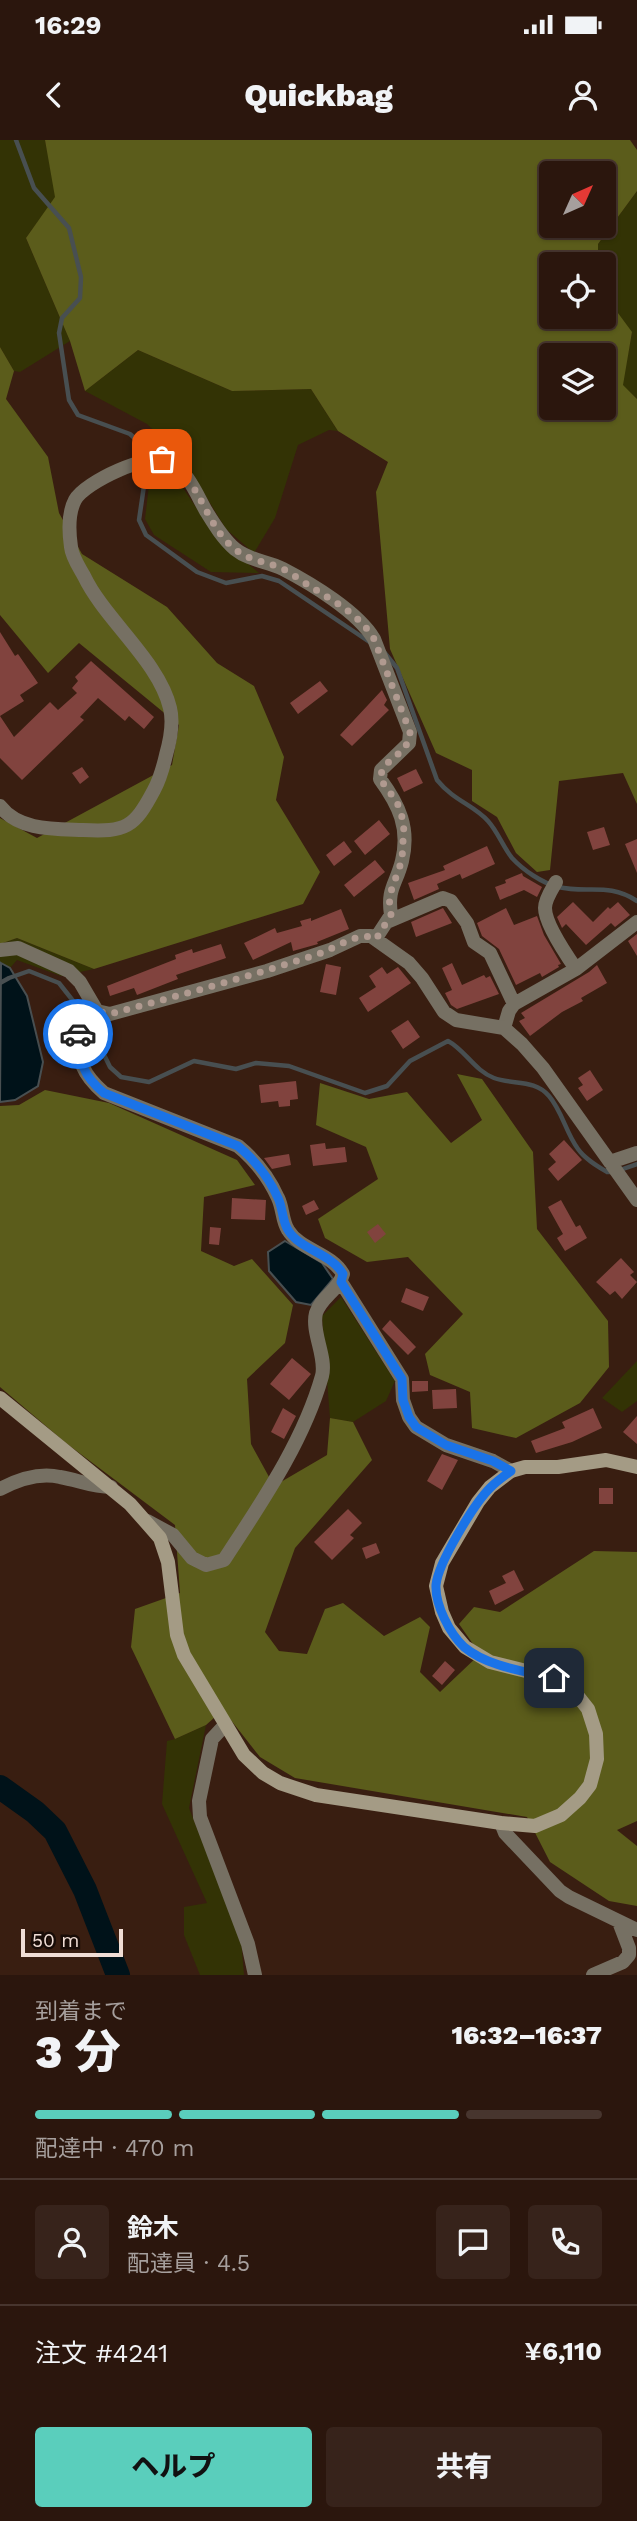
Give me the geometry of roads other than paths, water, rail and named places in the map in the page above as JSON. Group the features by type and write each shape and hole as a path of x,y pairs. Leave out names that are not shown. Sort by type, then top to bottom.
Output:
{"street":[{"path":"0,806 22,823 50,828 112,831 130,824 143,812 159,781 171,736 170,709 156,675 91,591 71,550 69,519 75,500 86,488 105,476 162,459 173,463 185,475 217,529 234,549 255,561 281,568 355,615 374,639 410,732 409,743 381,770 380,779 397,802 404,823 402,860 389,897 391,915 376,939"},
{"path":"553,886 545,909 558,942 576,969"},
{"path":"389,920 443,898 451,901 467,923 474,942 489,953 514,1004"},
{"path":"504,1028 514,1004 576,969 637,922"},
{"path":"148,1521 173,1535 192,1558 206,1565 224,1560 297,1439 323,1374 316,1314 322,1301 341,1282 343,1274 338,1266 293,1236 286,1228 279,1199 254,1159 238,1146 104,1093 91,1082 81,1065 77,1029 90,1016 110,1014 267,971 330,950 360,936 371,936 409,963 444,1013 456,1020 504,1028 522,1044 543,1068 637,1200"},
{"path":"0,950 18,948 69,971 80,982 90,1016"},
{"path":"610,1162 637,1153"},
{"path":"341,1282 402,1379 403,1400 416,1427 446,1445 493,1461 511,1471"},
{"path":"0,1398 111,1487 148,1521 160,1538 168,1562 177,1635 184,1655 244,1755 262,1773 280,1783 316,1794 501,1823 535,1826 561,1815 580,1798 590,1786 597,1759 596,1734 588,1709 573,1690 554,1678 490,1662 465,1647 449,1628 442,1612 436,1586 442,1563 478,1502 511,1471 525,1467 558,1467 606,1460 637,1467"},
{"path":"0,1489 37,1475 59,1476 94,1487 111,1487"},
{"path":"225,1725 212,1739 200,1801 200,1817 248,1944 255,1975"},
{"path":"501,1823 505,1833 560,1891 637,1930"},
{"path":"593,1975 623,1962 629,1955 619,1922"}],"waterway":[{"path":"16,140 34,188 69,228 81,277 80,298 62,318 59,333 69,400 78,415 130,434 142,445 146,457"},
{"path":"147,465 139,520 146,535 197,572 226,583 262,576 279,581 371,643"},
{"path":"384,652 397,668 437,780 488,821 516,863 533,876 558,887 607,890 627,895 637,901"},
{"path":"0,983 29,971 59,983 85,1016 110,1067 121,1077 149,1082 194,1061 236,1069 256,1063 289,1066 365,1093 387,1086 410,1061 448,1041 487,1075 530,1085 543,1091 561,1115 581,1153 607,1172 612,1172"},
{"path":"620,1170 637,1164"},
{"path":"0,1787 35,1812 55,1831 85,1890 118,1975"}]}
